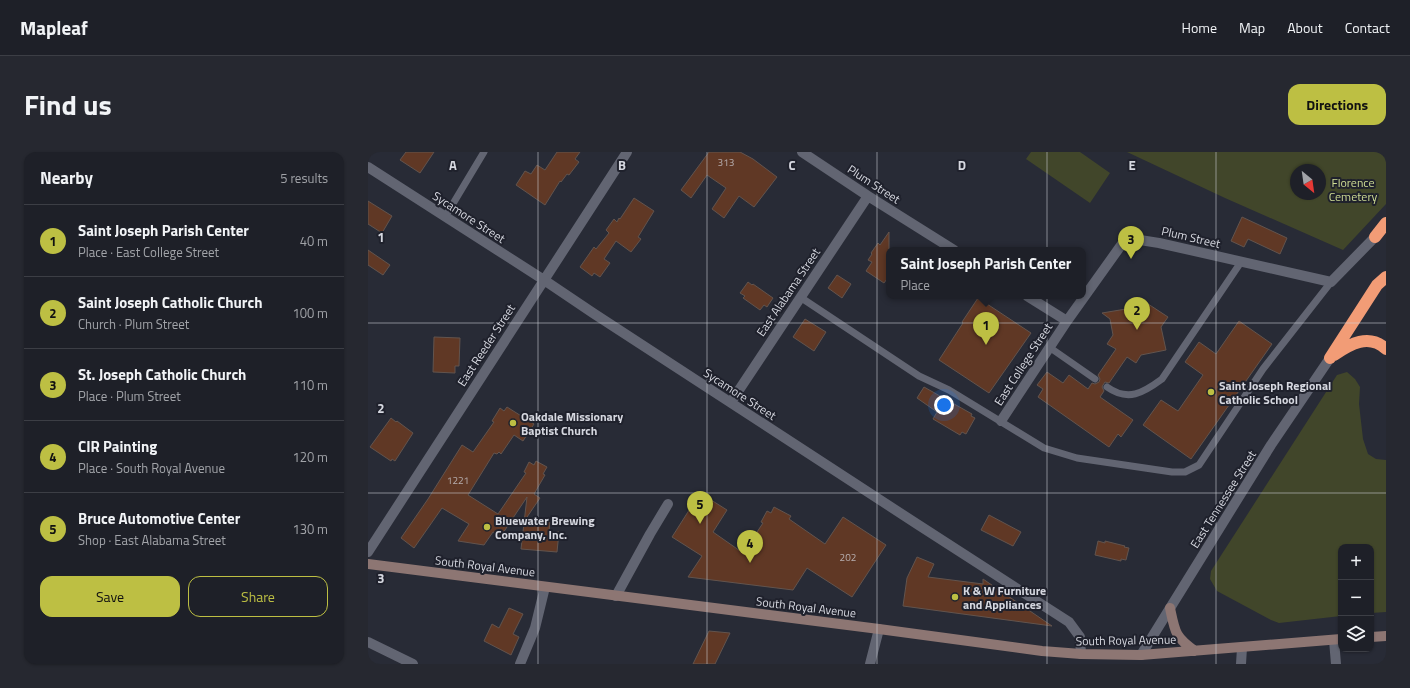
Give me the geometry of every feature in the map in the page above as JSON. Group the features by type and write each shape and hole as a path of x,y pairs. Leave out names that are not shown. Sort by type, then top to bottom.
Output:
{"highway":[{"path":"1380,236 1386,224"},
{"path":"1330,358 1377,285 1386,277"},
{"path":"1330,358 1350,344 1360,341 1372,341 1386,349"}],"street":[{"name":"East Reeder Street","path":"368,552 627,152"},
{"name":"Plum Street","path":"802,152 949,247"},
{"name":"Sycamore Street","path":"368,167 1070,622 1080,637 1081,654"},
{"name":"East Alabama Street","path":"730,402 868,196"},
{"path":"1330,282 1380,236"},
{"name":"Plum Street","path":"1086,294 1122,244 1140,240 1330,282"},
{"path":"1032,299 1067,321"},
{"name":"Plum Street","path":"1067,321 1083,299"},
{"name":"East College Street","path":"1001,421 1067,321"},
{"name":"East Tennessee Street","path":"1141,655 1271,444 1330,358"},
{"path":"616,596 668,504"},
{"name":"South Royal Avenue","path":"368,564 1042,651 1081,654 1141,655 1337,640"},
{"path":"520,664 535,628 544,587"},
{"path":"1170,608 1176,633 1182,642 1195,652"},
{"path":"870,664 879,629"},
{"path":"1374,637 1386,636"},
{"path":"1336,664 1337,640"},
{"path":"368,642 413,664"},
{"path":"1241,664 1242,648"}],"lane":[{"path":"445,217 484,152"},
{"path":"1107,387 1116,393 1126,395 1139,393 1150,388 1162,379 1241,262"},
{"path":"800,297 919,376 949,390 1044,448 1077,458 1172,472 1184,472 1199,465 1263,370 1330,282"},
{"path":"1049,348 1095,379"}],"green space":[{"path":"1031,152 1080,152 1110,173 1090,203 1026,159"},
{"name":"Florence Cemetery","path":"1127,152 1386,152 1386,204 1343,250 1225,198"},
{"path":"1347,372 1355,379 1360,387 1359,404 1363,439 1368,454 1376,459 1386,460 1386,612 1374,613 1374,544 1338,544 1338,616 1279,623 1217,591 1210,579 1211,571 1337,375"}],"building":[{"path":"406,152 434,152 420,173 400,160"},
{"path":"557,152 580,152 575,159 579,162 569,175 567,174 561,182 560,181 545,205 516,185 525,171 531,174 537,165 545,170"},
{"path":"709,152 740,152 753,159 777,177 754,207 739,196 724,218 712,209 726,188 707,175 691,198 681,190"},
{"path":"634,198 654,211 638,237 641,239 631,252 616,241 604,259 610,263 600,277 594,273 592,276 580,267 594,247 596,249 609,233 606,230 614,219 617,222 619,218 620,219"},
{"path":"368,201 392,216 382,233 368,224"},
{"path":"1242,217 1287,238 1280,254 1248,239 1244,247 1231,241"},
{"path":"889,232 889,247 886,247 886,280 884,283 866,271 872,262 868,260 872,254 871,253 878,243 880,245"},
{"path":"368,250 390,265 383,275 368,265"},
{"path":"837,275 851,284 842,298 828,288"},
{"path":"748,282 773,298 767,307 764,305 760,310 743,298 745,296 740,293"},
{"path":"1139,298 1168,317 1161,327 1166,350 1141,355 1136,363 1127,357 1109,383 1105,382 1103,385 1102,387 1104,391 1100,397 1133,420 1121,437 1118,434 1109,447 1038,397 1043,389 1037,385 1047,372 1063,383 1069,375 1088,389 1092,383 1095,384 1099,382 1100,379 1098,375 1116,349 1107,344 1113,335 1110,319 1102,313 1132,308"},
{"path":"977,299 980,299 1031,333 989,393 939,360 963,323 962,322"},
{"path":"805,319 826,332 814,351 793,337"},
{"path":"1239,321 1272,344 1191,459 1143,425 1161,400 1178,411 1203,375 1185,362 1199,342 1216,354"},
{"path":"434,337 460,338 459,366 455,366 455,373 433,372"},
{"path":"924,387 972,414 971,416 975,418 966,434 962,432 960,435 933,419 937,412 917,398"},
{"path":"507,407 534,424 523,441 514,435 501,454 499,452 497,454 494,453 468,495 498,514 526,473 524,472 529,462 534,465 536,461 547,467 543,474 545,475 534,494 540,498 525,520 550,522 549,531 559,532 557,552 521,549 527,497 501,536 493,532 484,545 458,541 469,524 442,508 414,548 401,538 462,445 473,452 494,422 492,421 500,408 504,411"},
{"path":"391,418 413,433 395,461 392,459 391,461 370,447"},
{"path":"700,493 727,510 713,532 743,553 763,523 761,522 767,511 771,513 774,507 791,516 789,519 825,544 843,517 886,545 852,597 807,568 793,590 688,577 702,556 672,537"},
{"path":"989,515 1021,532 1013,546 981,530"},
{"path":"1098,541 1105,543 1105,541 1129,548 1126,560 1121,559 1121,561 1095,555"},
{"path":"917,557 934,564 928,577 983,584 983,579 1052,626 903,606 907,578"},
{"path":"509,608 523,614 513,634 519,637 511,655 484,641 492,624 499,628"},
{"path":"709,631 730,633 715,664 693,664"}],"place":[{"name":"St. Joseph Catholic Church","path":"1131,259"},
{"name":"Saint Joseph Catholic Church","path":"1137,330"},
{"name":"Saint Joseph Parish Center","path":"986,345"},
{"name":"Saint Joseph Regional Catholic School","path":"1211,392"},
{"name":"Oakdale Missionary Baptist Church","path":"513,423"},
{"name":"Bruce Automotive Center","path":"700,524"},
{"name":"Bluewater Brewing Company, Inc.","path":"487,527"},
{"name":"CIR Painting","path":"750,563"},
{"name":"K & W Furniture and Appliances","path":"955,597"}]}
